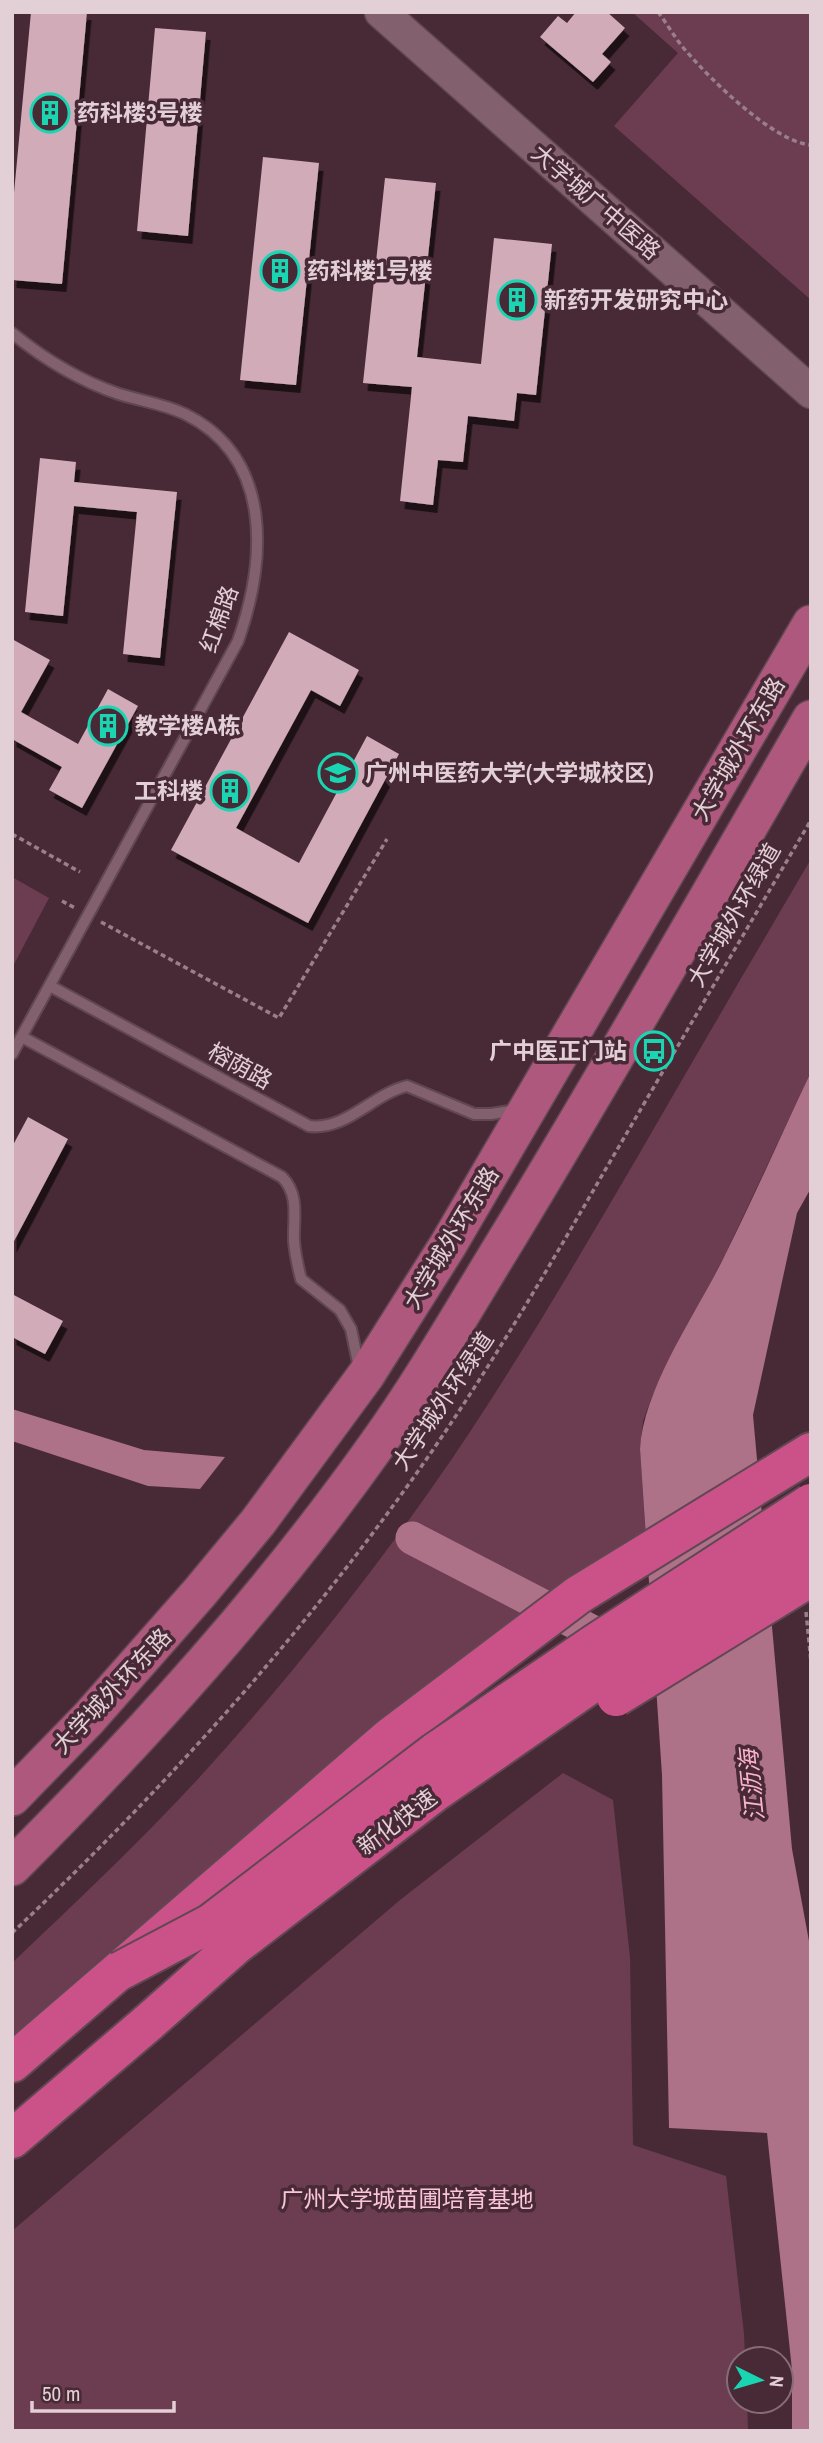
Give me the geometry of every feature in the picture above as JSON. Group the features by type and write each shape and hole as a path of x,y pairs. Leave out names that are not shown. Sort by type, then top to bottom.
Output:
{"highway":[{"path":"120,1970 390,1737 578,1595 811,1452"},
{"name":"新化快速","path":"12,2063 120,1970 211,1923 435,1752 597,1642 811,1503"},
{"name":"新化快速","path":"12,2139 236,1945 435,1793 698,1610 811,1544"},
{"path":"149,2022 481,1779 811,1577"}],"main road":[{"name":"大学城广中医路","path":"381,12 811,392"},
{"name":"大学城广中医路","path":"412,12 811,363"},
{"name":"大学城外环东路","path":"12,1797 89,1719 200,1592 258,1522 359,1383 441,1256 811,624"},
{"name":"大学城外环东路","path":"12,1867 133,1744 196,1674 284,1569 355,1474 434,1360 552,1165 811,719"}],"lane":[{"name":"红棉路","path":"12,333 72,373 115,393 177,410 208,427 230,451 245,476 255,503 257,528 257,566 238,640 12,1054"},
{"name":"榕荫路","path":"50,986 310,1126 332,1125 386,1094 407,1086 474,1114 491,1114 529,1107"},
{"path":"22,1037 282,1177 295,1204 294,1240 301,1279 305,1285 333,1302 348,1322 357,1350 359,1383"}],"path":[{"path":"658,12 685,50 708,75 771,129 799,144 811,145"},
{"name":"大学城外环绿道","path":"12,1933 112,1837 193,1751 335,1582 406,1488 468,1399 529,1302 811,820"},
{"path":"12,834 80,872"},
{"path":"98,920 279,1018 387,839"},
{"path":"62,901 86,914"}],"green space":[{"path":"632,12 811,12 811,300 614,126 678,53"},
{"path":"811,859 811,1072 725,1255 653,1394 643,1421 640,1449 647,1557 214,1865 12,2036 12,1963 130,1850 198,1779 319,1638 404,1527 459,1449 538,1325"},
{"path":"12,877 49,898 12,968"},
{"name":"广州大学城苗圃培育基地","path":"563,1773 613,1800 630,1957 633,2145 726,2176 744,2345 725,2345 725,2415 747,2415 748,2431 12,2431 12,2231 400,1900"}],"water":[{"name":"江沥海","path":"811,1072 811,1188 797,1213 753,1415 792,1849 811,1952 811,2431 792,2431 792,2415 795,2415 795,2345 789,2345 767,2133 669,2128 662,1775 640,1449 651,1400 661,1375 747,1210"},
{"path":"12,1409 144,1450 225,1457 200,1489 148,1486 12,1441"}],"building":[{"name":"药科楼3号楼","path":"31,12 87,12 62,284 12,280 12,214"},
{"path":"576,12 607,12 625,28 602,54 611,62 593,82 540,37 558,16 567,23"},
{"path":"155,28 206,32 188,236 137,231"},
{"name":"药科楼1号楼","path":"263,157 319,163 296,385 240,380"},
{"name":"新药开发研究中心","path":"385,178 436,183 417,357 481,364 494,238 552,244 536,395 517,393 514,421 468,416 463,462 438,460 433,505 400,501 412,387 363,383"},
{"path":"40,458 76,462 74,482 177,492 160,658 123,654 137,512 74,506 63,616 25,612"},
{"name":"工科楼","path":"289,632 359,670 340,706 311,690 236,828 299,863 367,736 399,754 308,923 171,850"},
{"name":"教学楼A栋","path":"12,639 50,660 21,712 78,744 108,689 138,706 82,808 49,790 62,767 12,739"},
{"path":"28,1117 68,1139 12,1245 12,1147"},
{"path":"12,1294 63,1321 45,1354 12,1337"}],"waterway":[{"path":"412,1538 624,1648"}],"place":[{"name":"药科楼3号楼","path":"50,113"},
{"name":"药科楼1号楼","path":"280,271"},
{"name":"新药开发研究中心","path":"517,300"},
{"name":"教学楼A栋","path":"108,726"},
{"name":"广州中医药大学(大学城校区)","path":"338,773"},
{"name":"工科楼","path":"230,791"},
{"name":"广中医正门站","path":"654,1051"}]}
